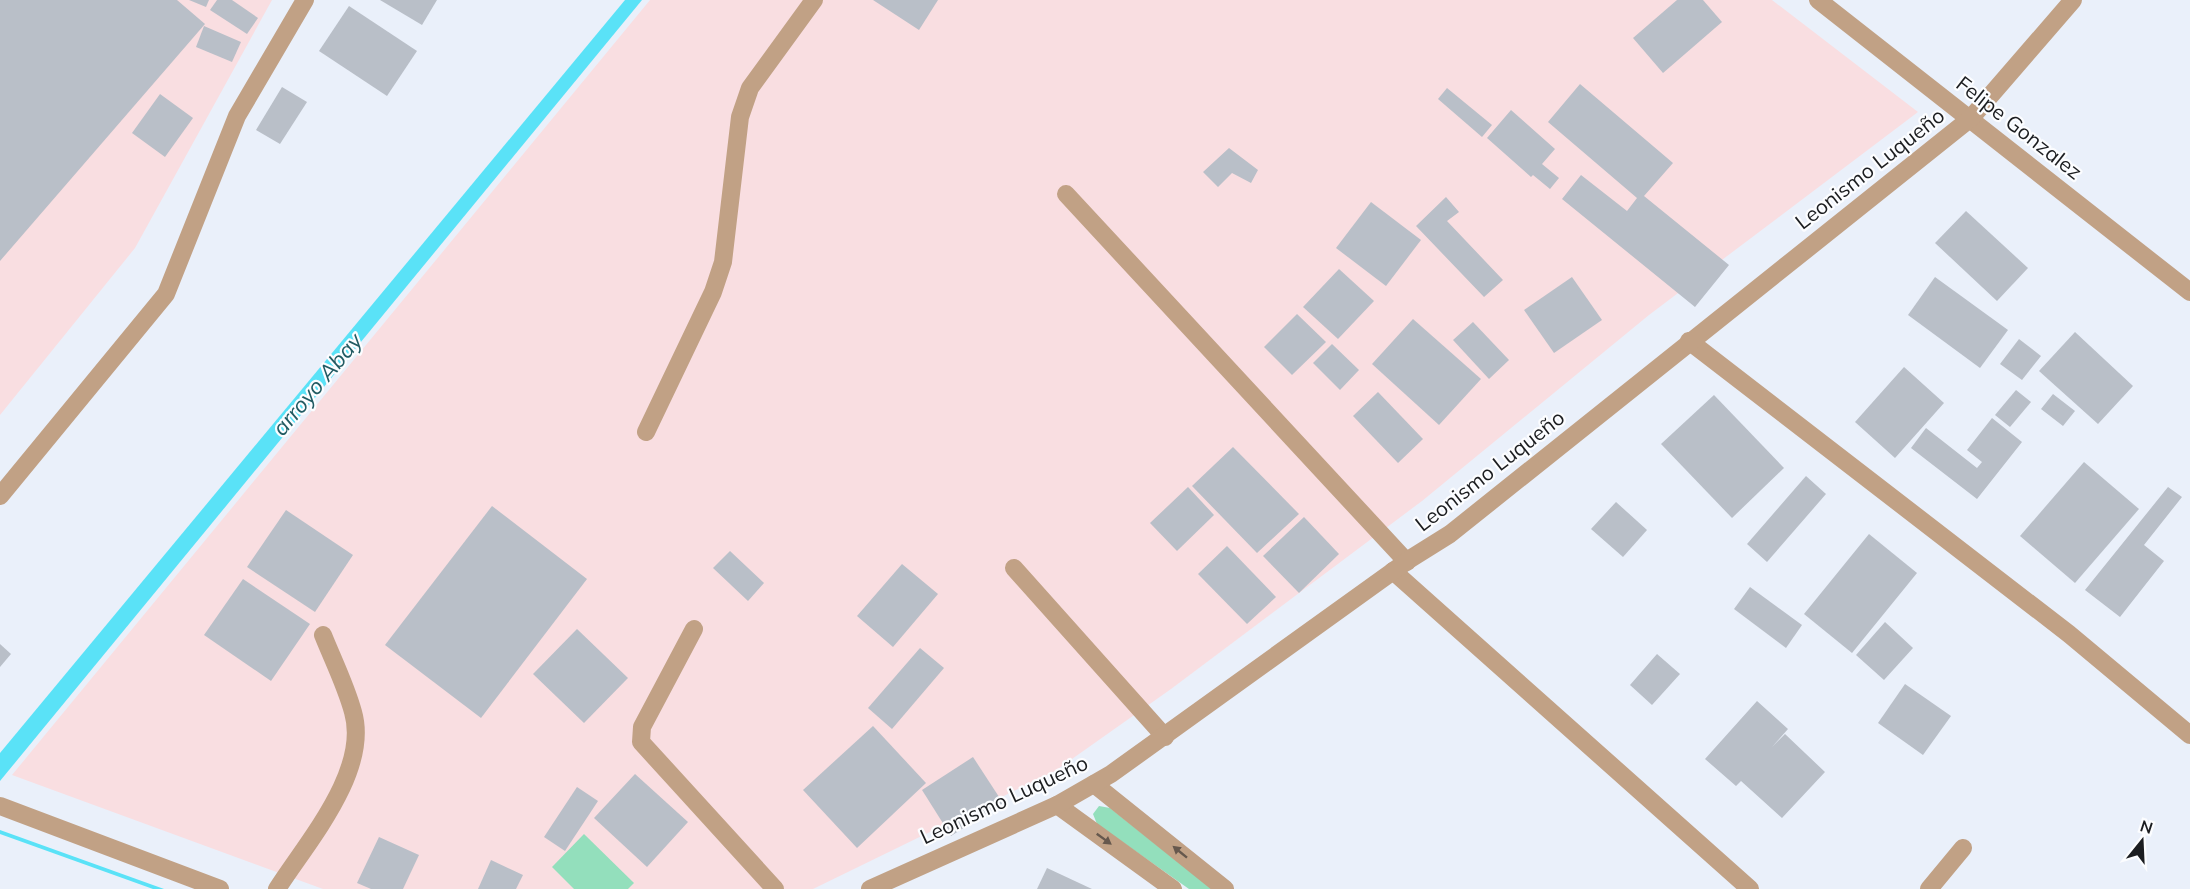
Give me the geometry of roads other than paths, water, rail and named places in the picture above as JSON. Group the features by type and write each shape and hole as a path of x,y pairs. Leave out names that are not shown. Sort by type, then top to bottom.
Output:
{"street":[{"path":"0,496 166,294 237,116 305,0"},
{"path":"646,432 713,292 723,262 740,117 750,88 814,0"},
{"name":"Felipe Gonzalez","path":"1818,0 2190,292"},
{"name":"Leonismo Luqueño","path":"870,889 1057,805 1094,784 1165,737 1400,567 1450,534 1971,118 2073,0"},
{"path":"1066,194 1400,567 1750,889"},
{"path":"1689,341 2069,634 2190,735"},
{"path":"1014,568 1165,737"},
{"path":"694,628 642,727 641,742 775,889"},
{"path":"277,889 337,796 350,771 356,749 354,713 323,635"},
{"path":"1094,784 1226,889"},
{"path":"1057,805 1173,889"},
{"path":"0,806 220,889"},
{"path":"1929,889 1964,848"}],"water":[{"name":"arroyo Abay","path":"625,0 642,0 0,781 0,753"},
{"path":"0,830 164,889 153,889 0,834"}]}
